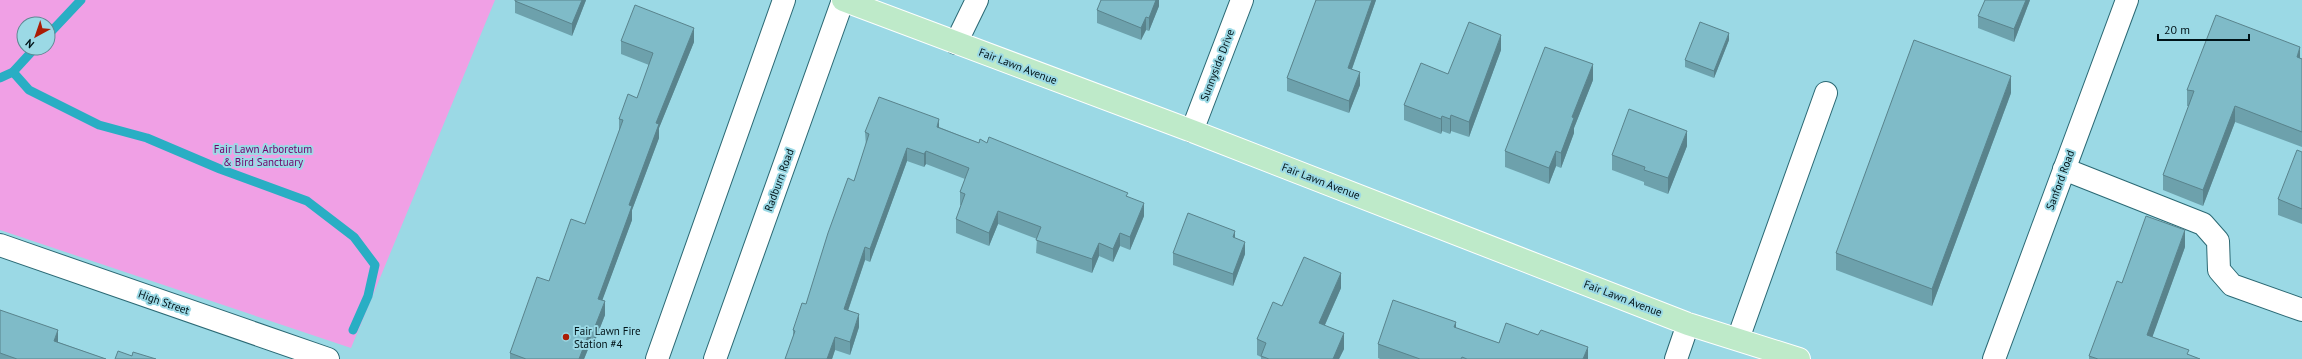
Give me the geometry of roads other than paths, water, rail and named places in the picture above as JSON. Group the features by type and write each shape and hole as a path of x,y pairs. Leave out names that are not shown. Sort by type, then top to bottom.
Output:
{"main road":[{"name":"Fair Lawn Avenue","path":"843,0 1192,131 1688,324 1799,359"}],"street":[{"path":"656,359 784,0"},
{"name":"Radburn Road","path":"715,359 843,0"},
{"path":"956,43 977,0"},
{"name":"Sunnyside Drive","path":"1192,131 1242,0"},
{"name":"Sanford Road","path":"1994,359 2127,0"},
{"path":"1738,339 1826,93"},
{"path":"2064,169 2203,224 2218,241 2219,270 2232,285 2302,310"},
{"name":"High Street","path":"0,245 328,359"},
{"path":"1676,359 1688,324"}],"waterway":[{"path":"56,27 81,0"},
{"path":"0,78 13,72 28,56"},
{"path":"13,72 29,90 99,125 147,138 220,169 307,201 354,237 375,265 368,296 353,330"}],"place":[{"name":"Fair Lawn Fire Station #4","path":"566,337"}],"park label":[{"name":"Fair Lawn Arboretum & Bird Sanctuary","path":"263,155"}]}
